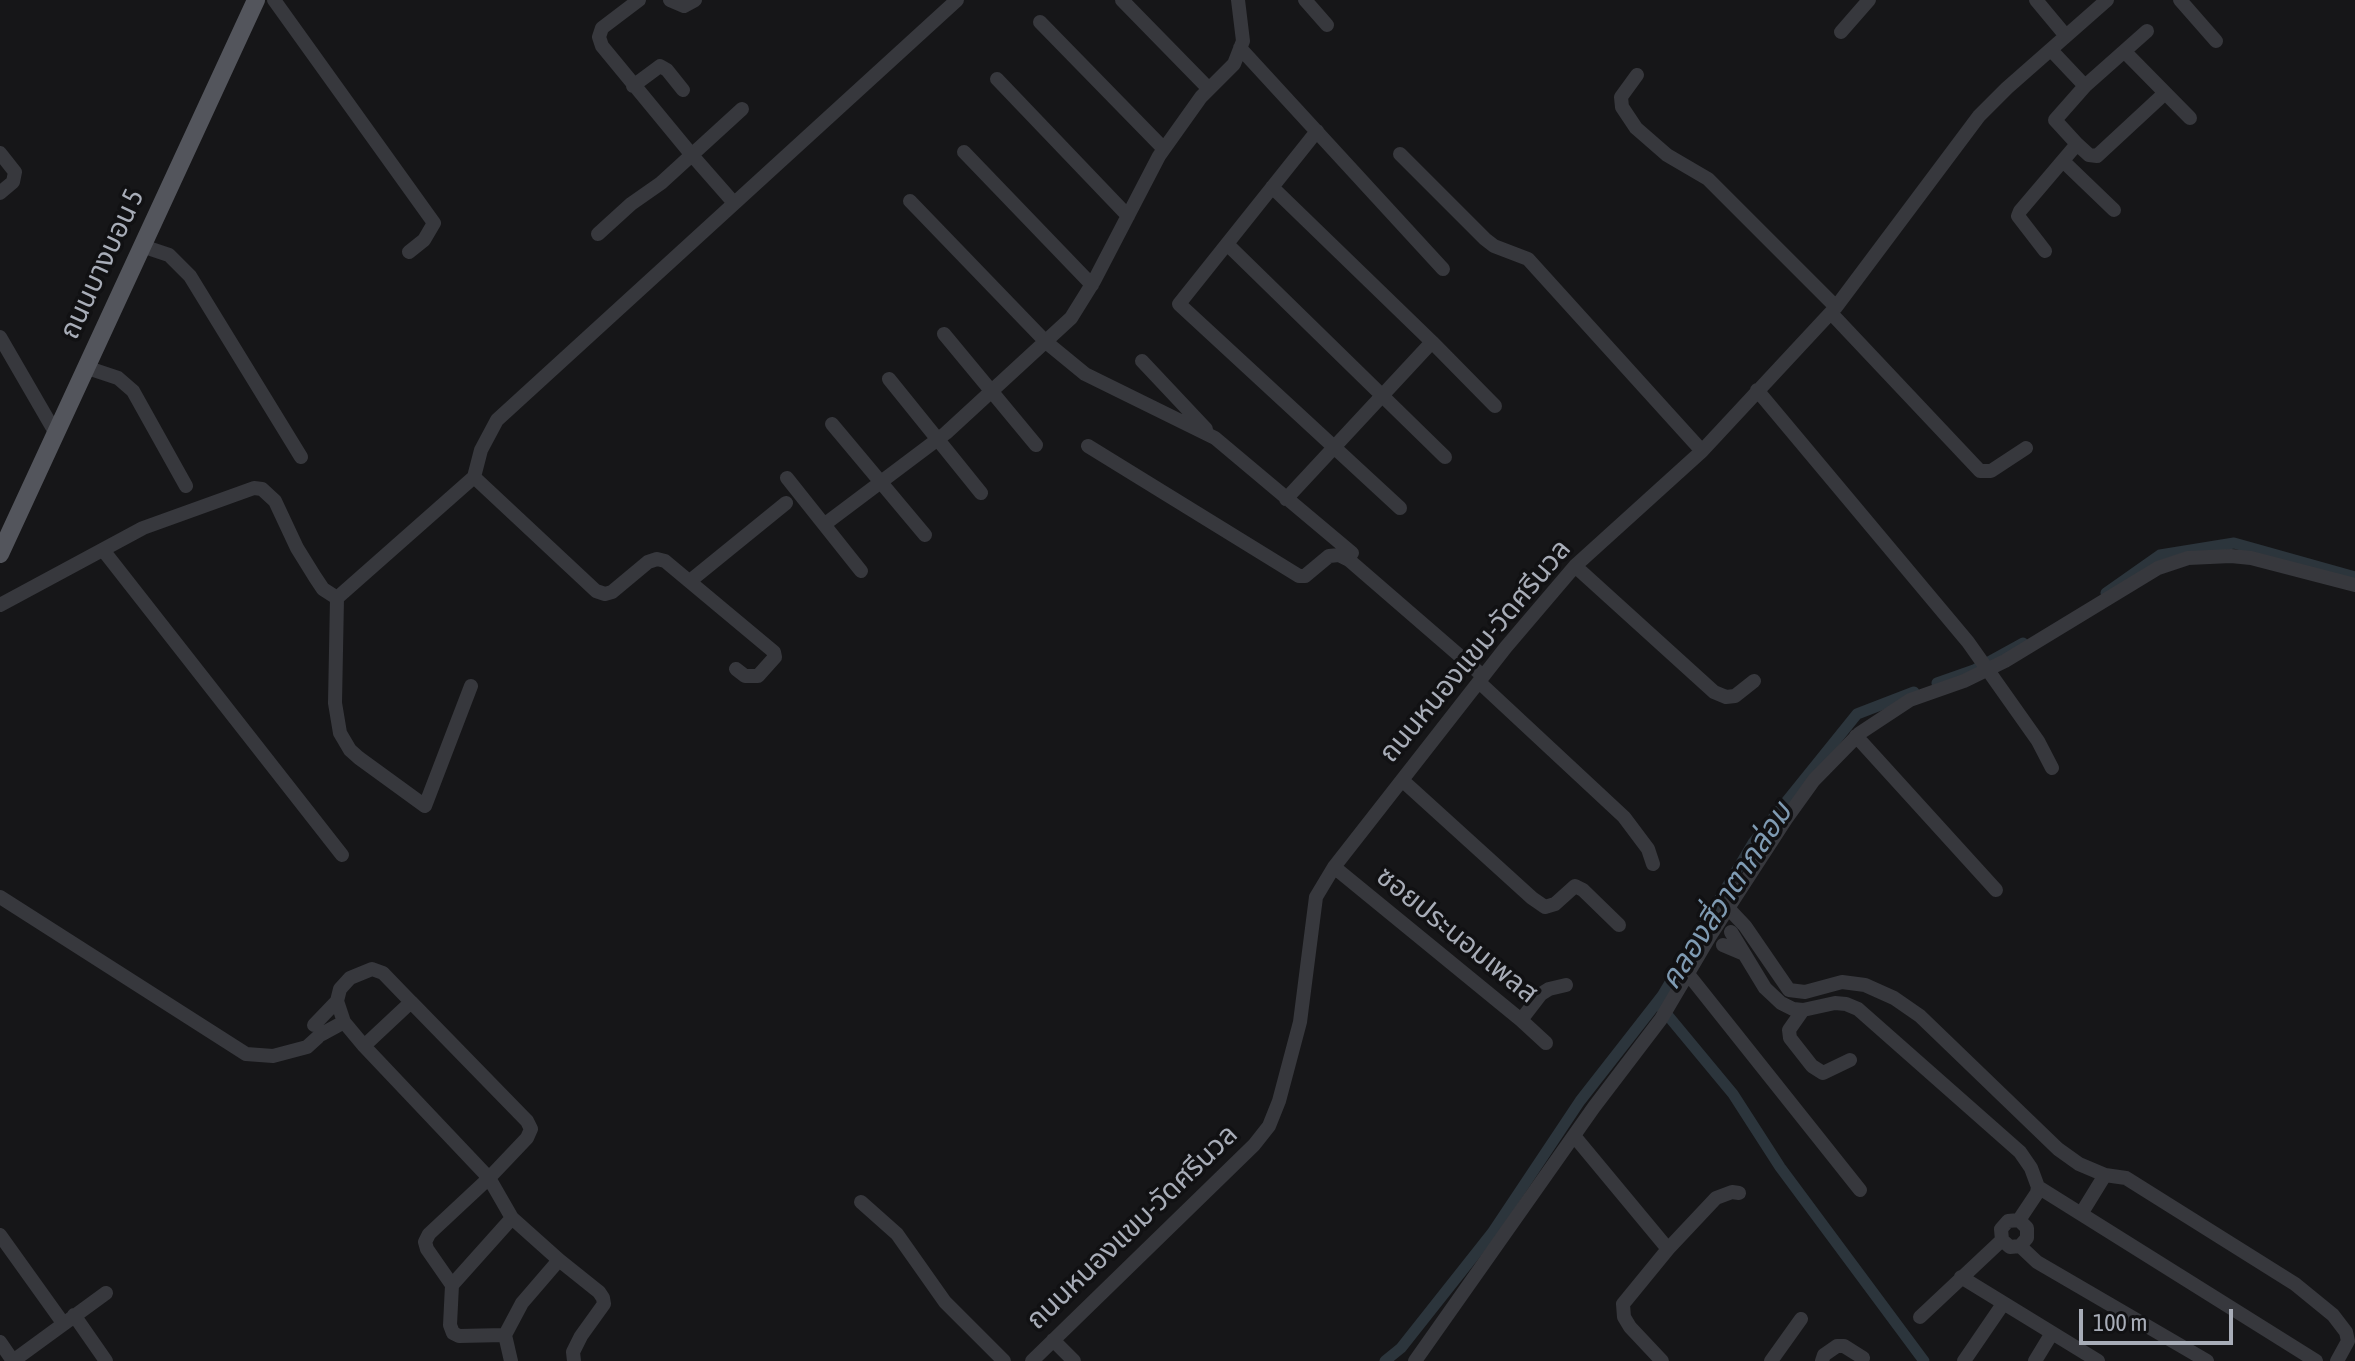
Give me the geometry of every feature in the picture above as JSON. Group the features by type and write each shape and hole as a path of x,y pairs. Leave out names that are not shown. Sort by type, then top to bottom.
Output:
{"main road":[{"name":"ถนนบางบอน 5","path":"1,550 256,0"}],"street":[{"path":"274,0 434,223 424,240 409,252"},
{"path":"639,0 602,28 599,37 633,86 734,203"},
{"path":"670,0 684,6 695,0"},
{"path":"471,686 425,806 359,758 340,733 335,703 337,598 470,481 481,450 497,420 957,0"},
{"path":"1122,0 1209,89"},
{"path":"825,524 938,439 1071,318 1092,285 1164,149 1209,89 1234,64 1243,41 1240,8 1227,0"},
{"path":"1305,0 1327,25"},
{"path":"1841,32 1869,0"},
{"path":"2036,0 2066,36"},
{"name":"ถนนหนองแขม-วัดศรีนวล","path":"1032,1361 1254,1145 1269,1126 1279,1101 1300,1022 1316,897 1334,867 1481,679 1575,566 1702,451 1834,310 1979,116 2107,0"},
{"path":"2180,0 2216,41"},
{"path":"1040,22 1164,149"},
{"path":"2147,31 2085,86 2055,120 2089,155 2097,156 2165,93"},
{"path":"1240,48 1443,269"},
{"path":"2051,50 2085,86"},
{"path":"2125,52 2190,118"},
{"path":"633,86 660,66 683,90"},
{"path":"1637,75 1621,97 1622,107 1636,128 1667,155 1708,179 1834,310 1980,471 1991,471 2026,448"},
{"path":"997,79 1128,216"},
{"path":"598,234 631,204 661,183 742,109"},
{"path":"1317,131 1179,304 1400,508"},
{"path":"2045,251 2018,216 2077,144"},
{"path":"964,152 1092,285"},
{"path":"0,153 15,172 13,182 0,193"},
{"path":"1400,154 1485,239 1494,246 1528,259 1702,451"},
{"path":"2063,161 2114,210"},
{"path":"1272,187 1495,406"},
{"path":"910,201 1046,342 1085,374 1215,438"},
{"path":"1227,244 1445,457"},
{"path":"142,246 169,255 190,276 301,457"},
{"path":"944,334 1036,445"},
{"path":"0,337 55,432"},
{"path":"1286,499 1432,342"},
{"path":"1142,361 1215,438 1352,553"},
{"path":"85,367 118,378 133,391 186,486"},
{"path":"889,379 981,493"},
{"path":"1757,390 1968,642 2044,750 2052,768"},
{"path":"832,424 925,535"},
{"path":"1088,446 1290,572 1305,576 1329,556 1339,555 1349,560 1481,679 1624,817 1648,849 1653,864"},
{"path":"787,478 861,571"},
{"path":"470,481 596,591 605,594 612,592 648,562 657,559 665,561 774,652 775,657 758,676 745,676 736,669"},
{"path":"0,605 169,518 254,488 262,489 275,501 297,548 315,577 323,589 337,598"},
{"path":"690,581 786,503"},
{"path":"103,550 342,855"},
{"path":"1415,1361 1665,1012 1688,974 1721,935 1728,908 1814,780 1856,736 1910,700 1985,665 2158,568 2188,558 2218,555 2251,558 2355,585"},
{"path":"1575,566 1714,692 1726,697 1735,696 1754,681"},
{"path":"1856,736 1996,890"},
{"path":"1402,780 1545,907 1555,904 1575,886 1619,925"},
{"name":"ซอยประนอมเพลส","path":"1334,867 1546,1043"},
{"path":"0,897 246,1054 273,1056 307,1047 337,1001"},
{"path":"1728,908 1745,926 1789,990 1805,992 1842,982 1865,985 1894,998 1920,1016 2058,1149 2079,1164 2105,1175 2126,1178 2295,1284 2333,1315 2346,1332 2348,1341 2337,1361"},
{"path":"1721,935 1742,953 1765,988 1781,1003 1803,1010 1835,1003 1858,1009 2020,1152 2031,1168 2038,1187 2019,1220"},
{"path":"505,1335 459,1336 453,1333 450,1325 452,1285 425,1242 429,1234 489,1178 527,1138 531,1129 527,1121 383,973 372,969 350,978 340,989 338,1012 344,1022 489,1178 512,1218 603,1298 604,1304 573,1352 574,1361"},
{"path":"1688,974 1860,1190"},
{"path":"1521,1020 1541,994 1566,985"},
{"path":"364,1046 411,1002"},
{"path":"1803,1010 1789,1030 1790,1038 1812,1066 1823,1073 1850,1060"},
{"path":"316,1031 344,1022"},
{"path":"1575,1137 1668,1249"},
{"path":"2081,1214 2105,1175"},
{"path":"2038,1187 2316,1361"},
{"path":"1662,1361 1630,1327 1624,1317 1623,1304 1668,1249 1716,1198 1732,1192 1739,1193"},
{"path":"861,1202 897,1234 945,1302 1004,1361"},
{"path":"452,1285 512,1218"},
{"path":"2019,1220 2027,1228 2027,1238 2020,1246 2010,1247 2002,1240 2001,1229 2008,1221 2019,1220"},
{"path":"0,1235 106,1361"},
{"path":"1920,1317 2002,1240"},
{"path":"2020,1246 2037,1262 2207,1361"},
{"path":"511,1361 505,1335 522,1303 559,1260"},
{"path":"1961,1277 2098,1361"},
{"path":"0,1342 13,1361 106,1293"},
{"path":"1964,1361 2003,1304"},
{"path":"1771,1361 1801,1319"},
{"path":"2035,1361 2052,1333"},
{"path":"1053,1340 1074,1361"},
{"path":"1822,1361 1837,1346 1844,1346 1863,1358"}],"waterway":[{"name":"คลองสี่วาตากล่อม","path":"2106,593 2160,555 2234,543 2355,577"},
{"name":"คลองสี่วาตากล่อม","path":"1937,683 1974,670 2023,643"},
{"name":"คลองสี่วาตากล่อม","path":"1385,1361 1401,1348 1492,1233 1580,1101 1662,996 1753,843 1857,714 1914,692"},
{"path":"1660,1006 1733,1094 1780,1167 1924,1361"}]}
